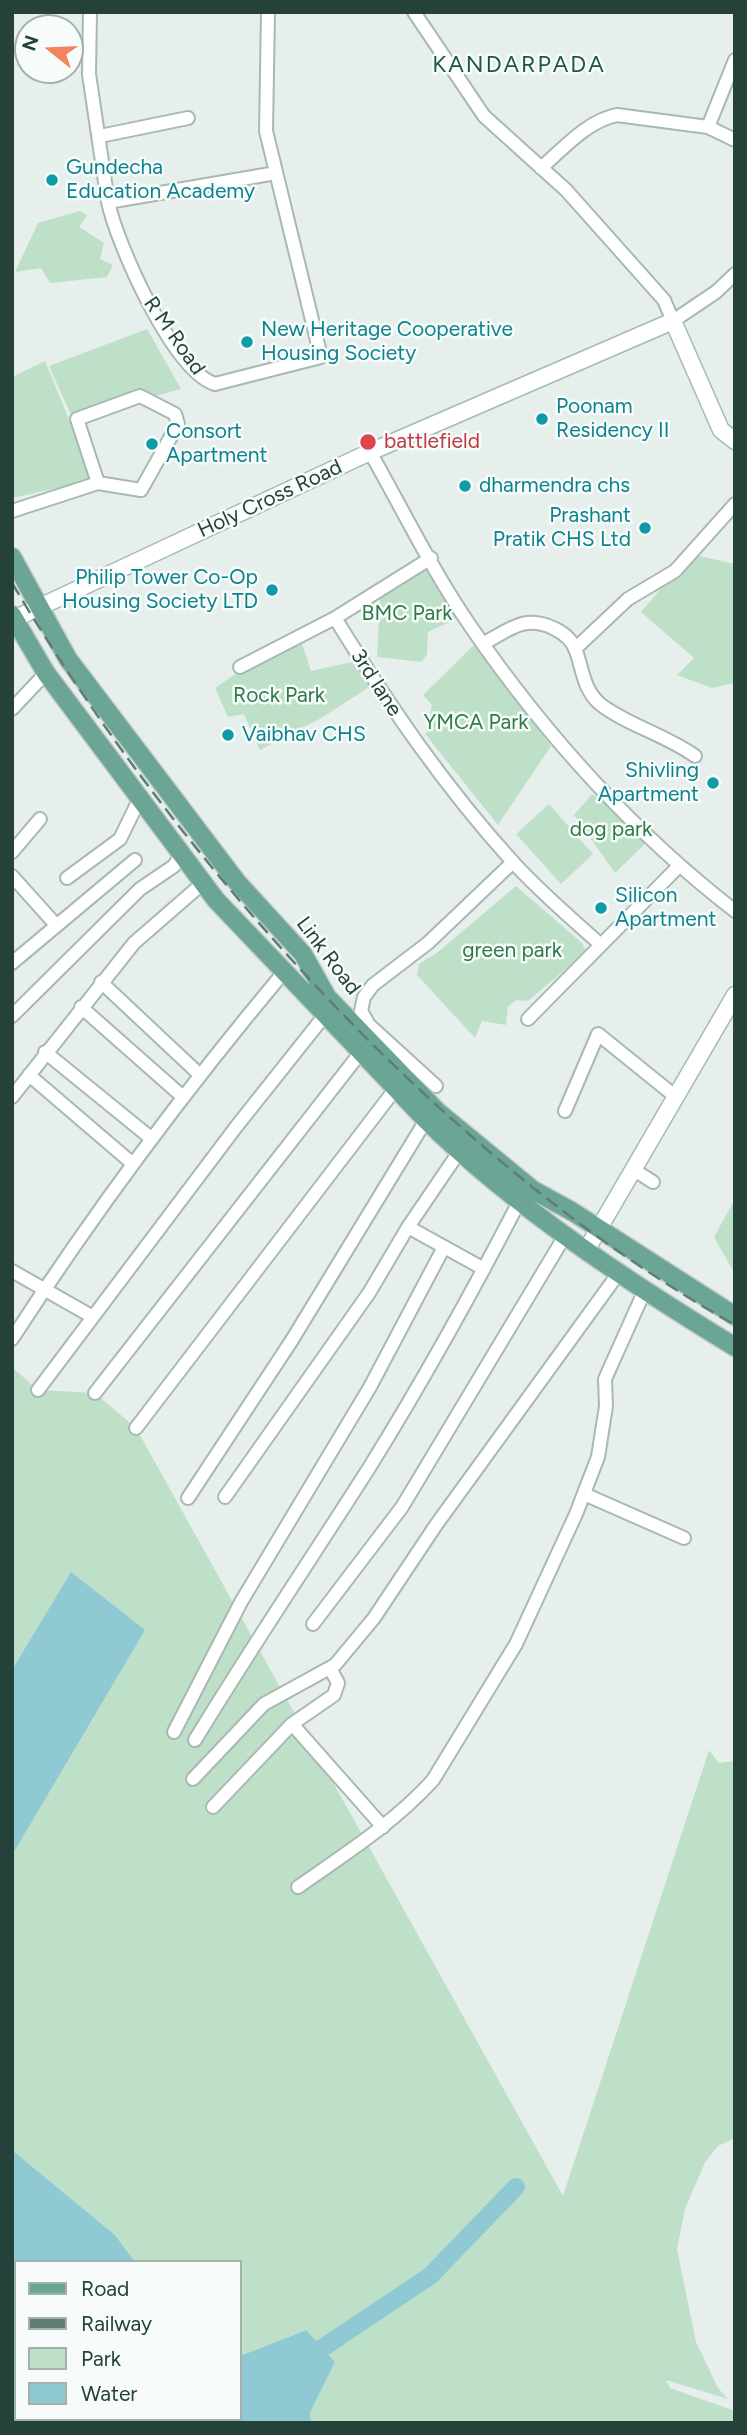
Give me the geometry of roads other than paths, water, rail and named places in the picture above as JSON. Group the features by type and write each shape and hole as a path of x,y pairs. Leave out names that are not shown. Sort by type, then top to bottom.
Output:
{"main road":[{"name":"Link Road","path":"12,557 68,659 237,882 303,954 327,997 438,1112 533,1190 735,1316"},
{"name":"Link Road","path":"13,617 46,673 203,883 426,1120 459,1152 618,1274 735,1347"}],"street":[{"path":"90,12 89,74 108,202 276,173"},
{"name":"R M Road","path":"108,202 112,220 135,277 152,309 200,378 215,384 321,358 266,131 268,12"},
{"path":"414,12 484,116 566,190 664,300 721,430 735,440"},
{"path":"708,127 735,60"},
{"path":"541,167 592,125 617,115 708,127 735,140"},
{"path":"100,136 188,118"},
{"path":"673,321 716,292 735,274"},
{"name":"Holy Cross Road","path":"13,617 370,452 673,321"},
{"path":"12,511 98,482 141,490 178,424 175,414 140,396 76,419 98,482"},
{"path":"370,452 484,643 577,763 678,867 735,911"},
{"path":"576,648 628,599 675,571 735,504"},
{"path":"240,667 335,618 431,558"},
{"name":"3rd lane","path":"335,618 380,692 448,785 513,862 601,946"},
{"path":"484,643 522,624 538,624 558,629 576,648 584,682 600,704 674,740 695,755"},
{"path":"12,709 46,673"},
{"path":"67,878 120,839 141,798"},
{"path":"12,852 40,819"},
{"path":"12,1016 140,889 174,866 182,853"},
{"path":"12,963 135,860"},
{"path":"436,1086 369,1026 360,1012 364,997 373,985 428,943 513,862"},
{"path":"528,1019 678,867"},
{"path":"12,876 56,925"},
{"path":"12,1097 134,943 203,883"},
{"path":"12,1339 133,1164 200,1074 284,972"},
{"path":"101,982 200,1074"},
{"path":"587,1249 735,995"},
{"path":"81,1007 183,1097"},
{"path":"38,1390 325,1015"},
{"path":"565,1111 598,1034 676,1097"},
{"path":"45,1052 152,1139"},
{"path":"95,1393 360,1052"},
{"path":"29,1075 133,1164"},
{"path":"136,1428 396,1088"},
{"path":"188,1498 292,1340 426,1120"},
{"path":"225,1497 369,1293 408,1227 459,1152"},
{"path":"632,1172 652,1184"},
{"path":"195,1740 270,1618 370,1466 484,1269 520,1200"},
{"path":"408,1227 484,1269"},
{"path":"313,1625 402,1507 501,1338 566,1234"},
{"path":"174,1732 241,1602 370,1387 444,1247"},
{"path":"12,1271 93,1317"},
{"path":"193,1779 264,1704 330,1668 374,1618 436,1525 618,1274"},
{"path":"298,1887 383,1827 433,1780 516,1644 598,1457 606,1406 605,1379 644,1292"},
{"path":"584,1494 684,1538"},
{"path":"213,1807 292,1724 338,1690 330,1668"},
{"path":"292,1724 383,1827"}],"water":[{"path":"71,1572 145,1630 12,1855 12,1670"},
{"path":"12,2150 115,2235 134,2260 14,2260 14,2421 242,2421 242,2355 306,2330 335,2362 310,2413 311,2423 12,2423"}],"waterway":[{"path":"303,2361 430,2276 516,2187"}],"railway":[{"path":"12,583 80,690 156,796 239,900 328,999 424,1093 524,1180 628,1258 735,1325"}],"place":[{"name":"Gundecha Education Academy","path":"52,180"},
{"name":"New Heritage Cooperative Housing Society","path":"247,342"},
{"name":"Poonam Residency II","path":"542,419"},
{"name":"battlefield","path":"368,442"},
{"name":"Consort Apartment","path":"152,444"},
{"name":"dharmendra chs","path":"465,486"},
{"name":"Prashant Pratik CHS Ltd","path":"645,528"},
{"name":"Philip Tower Co-Op Housing Society LTD","path":"272,590"},
{"name":"Vaibhav CHS","path":"228,735"},
{"name":"Shivling Apartment","path":"713,783"},
{"name":"Silicon Apartment","path":"601,908"}],"district":[{"name":"KANDARPADA","path":"519,65"}],"park label":[{"name":"BMC Park","path":"407,614"},
{"name":"Rock Park","path":"279,696"},
{"name":"YMCA Park","path":"476,723"},
{"name":"dog park","path":"611,830"},
{"name":"green park","path":"512,951"}]}
